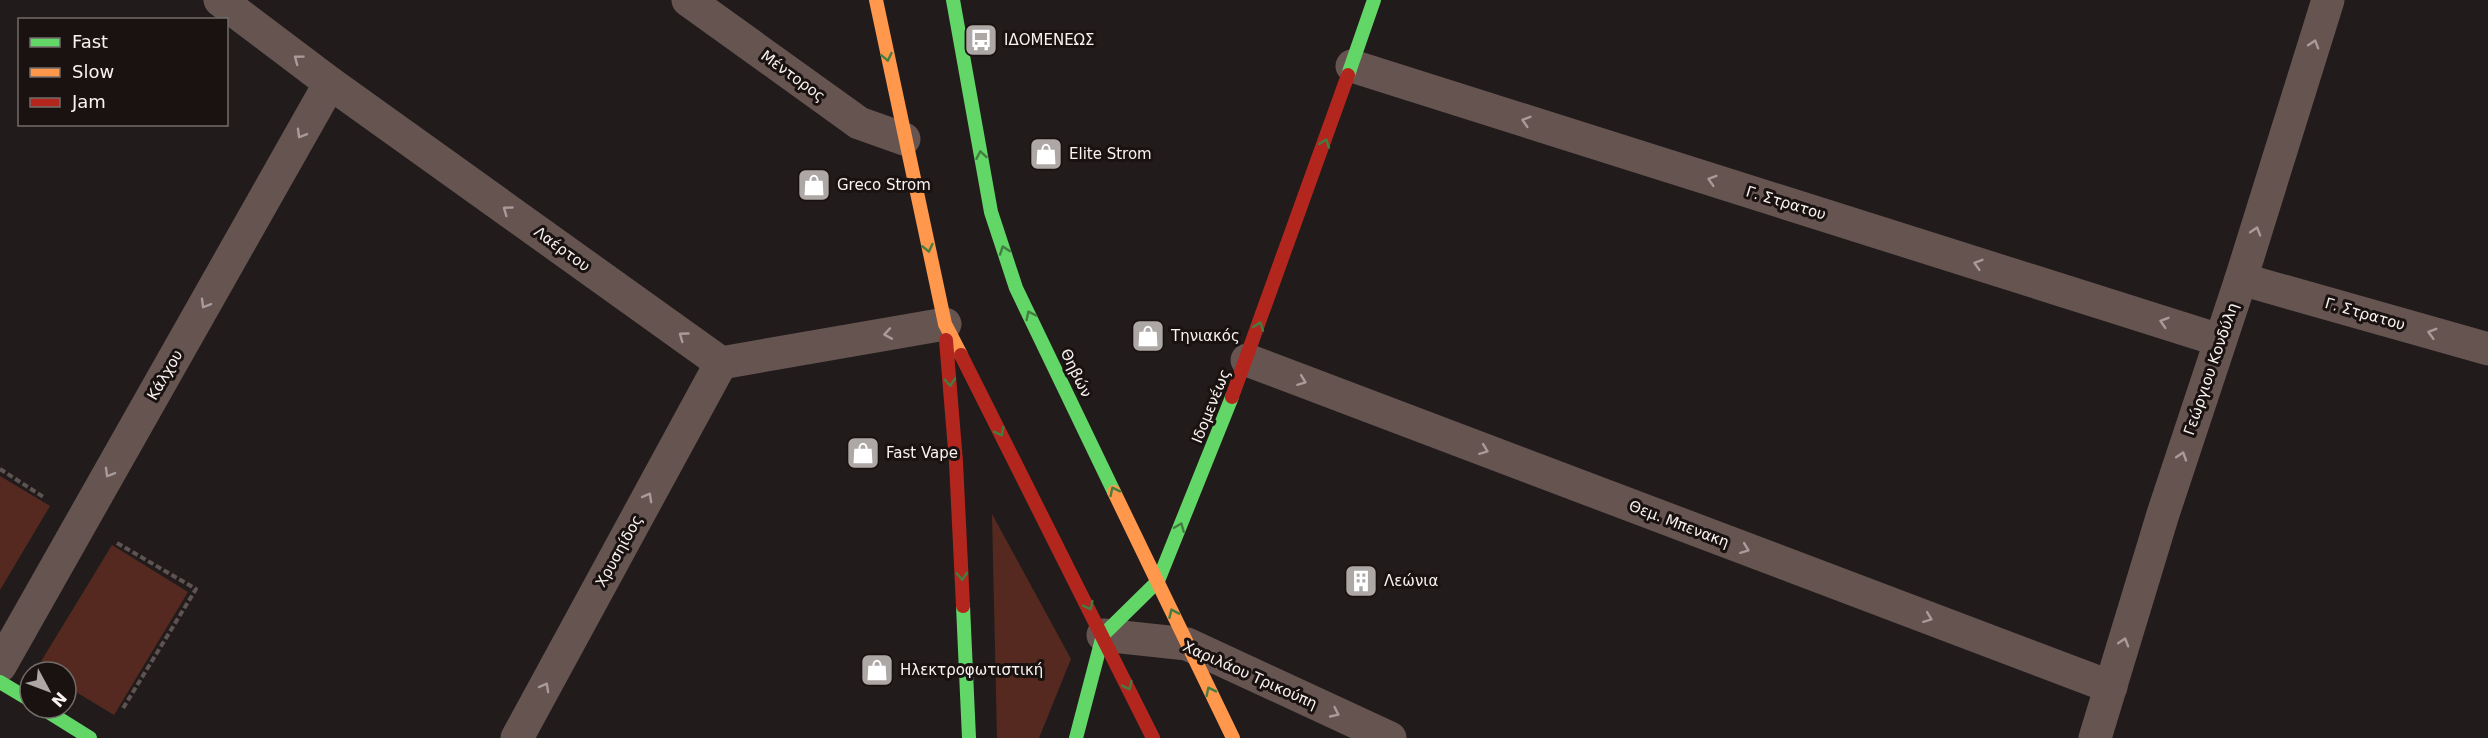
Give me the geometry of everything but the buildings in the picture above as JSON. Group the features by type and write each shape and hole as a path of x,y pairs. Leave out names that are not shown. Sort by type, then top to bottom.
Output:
{"main road":[{"path":"876,0 945,324 956,462 969,738"},
{"name":"Θηβών","path":"953,0 991,212 1016,288 1233,738"},
{"name":"Ιδομενέως","path":"1103,635 1158,581 1247,360 1374,0"},
{"path":"945,324 1153,738"},
{"path":"1076,738 1103,635"},
{"path":"0,682 18,693"},
{"path":"61,720 90,738"}],"street":[{"name":"Λαέρτου","path":"220,0 330,83 721,363"},
{"name":"Μέντορος","path":"688,0 859,123 904,139"},
{"name":"Γεώργιου Κονδύλη","path":"2095,738 2163,513 2241,279 2322,2"},
{"name":"Γ. Στρατου","path":"1352,66 2219,340"},
{"name":"Κάλχου","path":"0,666 330,83"},
{"name":"Γ. Στρατου","path":"2241,279 2488,350"},
{"path":"721,363 945,324"},
{"name":"Θεμ. Μπενακη","path":"1247,360 2111,687"},
{"name":"Χρυσηίδος","path":"517,738 721,363"},
{"name":"Χαριλάου Τρικούπη","path":"1103,635 1187,644 1390,738"}],"path":[{"path":"0,469 81,522 196,590 117,718"}],"shaded area":[{"path":"0,476 50,506 0,590"},
{"path":"992,514 1071,659 1039,738 997,738"},
{"path":"112,545 188,592 114,715 78,693 78,660 42,660"}],"traffic: fast":[{"path":"953,0 991,212 1016,288 1114,492"},
{"path":"1348,75 1374,0"},
{"path":"1076,738 1103,635 1158,581 1232,397"},
{"path":"963,606 969,738"},
{"path":"0,682 18,693"},
{"path":"61,720 90,738"}],"traffic: slow":[{"path":"876,0 945,324 961,355"},
{"path":"1114,492 1233,738"}],"traffic: jam":[{"path":"1232,397 1348,75"},
{"path":"946,340 956,462 963,606"},
{"path":"961,355 1153,738"}],"place":[{"name":"ΙΔΟΜΕΝΕΩΣ","path":"981,40"},
{"name":"Elite Strom","path":"1046,154"},
{"name":"Greco Strom","path":"814,185"},
{"name":"Τηνιακός","path":"1148,336"},
{"name":"Fast Vape","path":"863,453"},
{"name":"Λεώνια","path":"1361,581"},
{"name":"Ηλεκτροφωτιστική","path":"877,670"}]}
